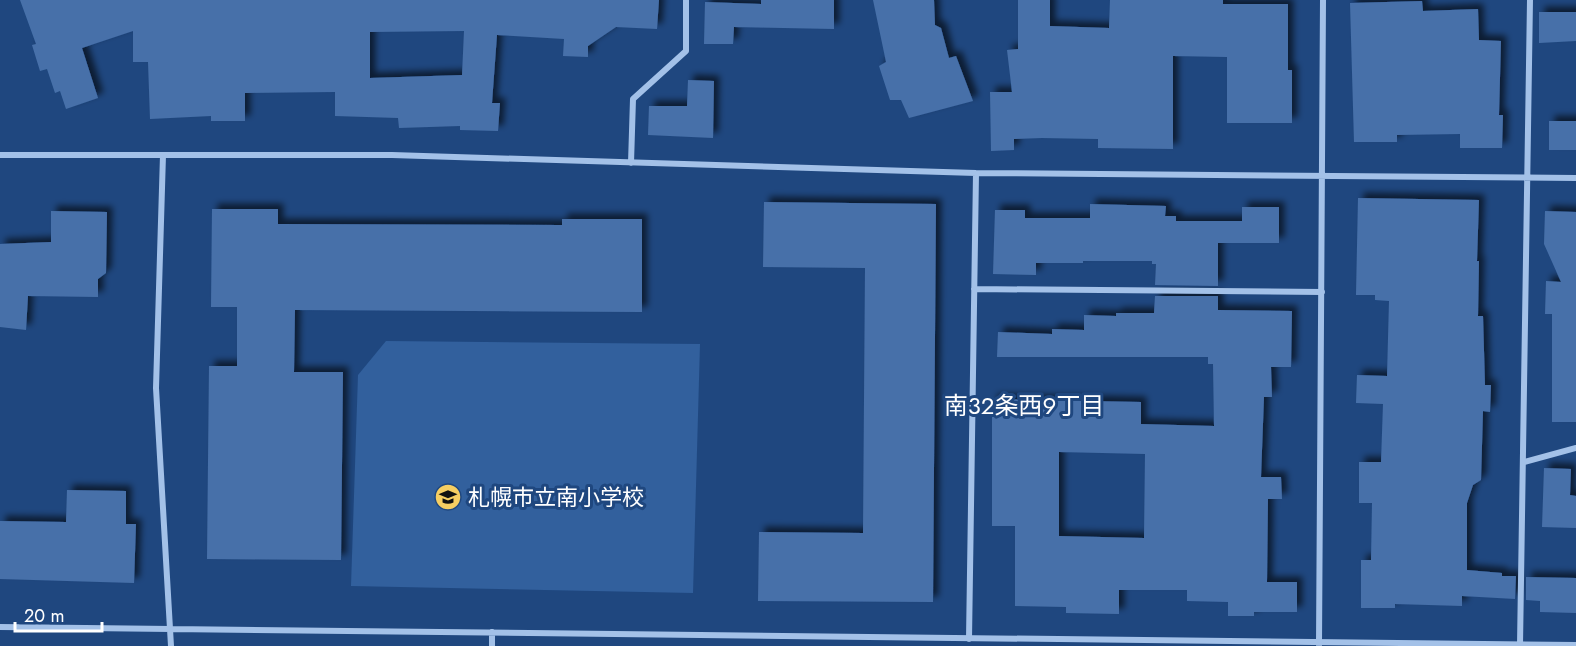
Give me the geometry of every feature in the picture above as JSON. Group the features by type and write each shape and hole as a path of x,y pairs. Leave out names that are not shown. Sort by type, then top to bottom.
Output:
{"street":[{"path":"631,163 633,99 686,51 686,0"},
{"path":"1319,645 1323,0"},
{"path":"1520,645 1530,0"},
{"path":"0,155 392,155 976,173 1576,178"},
{"path":"163,155 156,388 171,646"},
{"path":"969,639 976,173"},
{"path":"974,289 1322,292"},
{"path":"1524,462 1576,448"},
{"path":"0,627 969,639 1009,643 1576,645"},
{"path":"492,632 492,646"},
{"path":"775,636 775,646"}],"shaded area":[{"path":"386,341 700,344 693,593 351,586 358,375"}],"building":[{"path":"20,0 659,0 657,29 616,27 588,46 588,57 563,56 564,39 497,35 492,103 500,103 498,131 460,130 460,126 399,128 398,118 335,116 335,92 245,93 245,121 211,121 211,116 150,119 148,62 133,62 133,31 82,48 98,98 66,109 60,91 55,93 47,69 40,71 32,45 36,44","holes":["464,31 462,75 370,78 370,32"]},
{"path":"761,0 834,0 834,29 734,27 733,44 704,44 705,2 761,4"},
{"path":"873,0 934,0 935,25 941,28 949,58 956,56 973,101 909,118 901,100 890,100 879,66 886,62"},
{"path":"1018,0 1050,0 1050,26 1109,28 1110,0 1223,0 1223,4 1288,4 1288,70 1292,70 1292,123 1227,123 1227,57 1173,56 1173,149 1098,148 1098,139 1042,138 1014,139 1014,150 991,151 990,92 1012,92 1007,50 1018,49"},
{"path":"1422,1 1423,11 1478,9 1479,40 1501,41 1499,115 1503,115 1502,148 1460,148 1460,134 1397,135 1397,142 1354,142 1350,3"},
{"path":"1539,12 1576,12 1576,41 1539,43"},
{"path":"688,80 714,81 713,138 648,135 649,106 687,106"},
{"path":"1549,121 1576,121 1576,150 1549,150"},
{"path":"1358,198 1479,200 1478,316 1483,316 1485,385 1491,385 1490,412 1483,411 1481,480 1473,485 1467,503 1467,570 1516,576 1515,599 1462,596 1462,606 1395,604 1395,608 1361,608 1361,560 1371,560 1372,503 1359,503 1359,462 1381,462 1383,404 1356,403 1357,375 1387,376 1389,301 1375,300 1375,295 1356,295"},
{"path":"764,202 936,204 933,602 758,601 759,532 863,533 865,268 763,267"},
{"path":"1090,204 1166,206 1165,216 1176,216 1176,221 1242,221 1242,207 1279,207 1279,243 1218,243 1218,286 1155,285 1156,264 1152,264 1152,261 1036,263 1036,275 993,274 995,210 1025,210 1025,218 1090,218"},
{"path":"212,209 278,209 278,224 562,225 562,219 642,219 642,312 295,310 294,372 343,372 341,560 207,559 209,366 237,366 237,307 211,307"},
{"path":"51,211 107,212 106,273 98,279 98,297 28,296 26,330 0,327 0,244 51,242"},
{"path":"1545,211 1576,212 1576,422 1552,422 1552,314 1545,314 1546,281 1561,282 1544,244"},
{"path":"1155,296 1218,296 1218,310 1292,311 1291,367 1271,367 1272,397 1264,397 1261,477 1281,477 1282,499 1268,499 1267,582 1297,582 1297,612 1254,612 1254,616 1228,616 1228,602 1187,601 1187,590 1119,590 1119,614 1066,613 1066,607 1015,606 1015,526 992,526 992,399 1141,402 1141,424 1214,426 1213,364 1208,364 1208,357 997,357 998,332 1052,334 1052,329 1084,330 1084,315 1116,316 1116,313 1154,313","holes":["1059,452 1145,454 1144,538 1059,536"]},
{"path":"1544,468 1571,469 1570,495 1576,496 1576,528 1542,527"},
{"path":"67,490 126,491 126,524 136,524 134,583 0,579 0,521 66,522"},
{"path":"1526,577 1576,578 1576,613 1540,612 1540,601 1526,600"}],"place":[{"name":"札幌市立南小学校","path":"448,497"}],"district":[{"name":"南32条西9丁目","path":"1024,405"}]}
